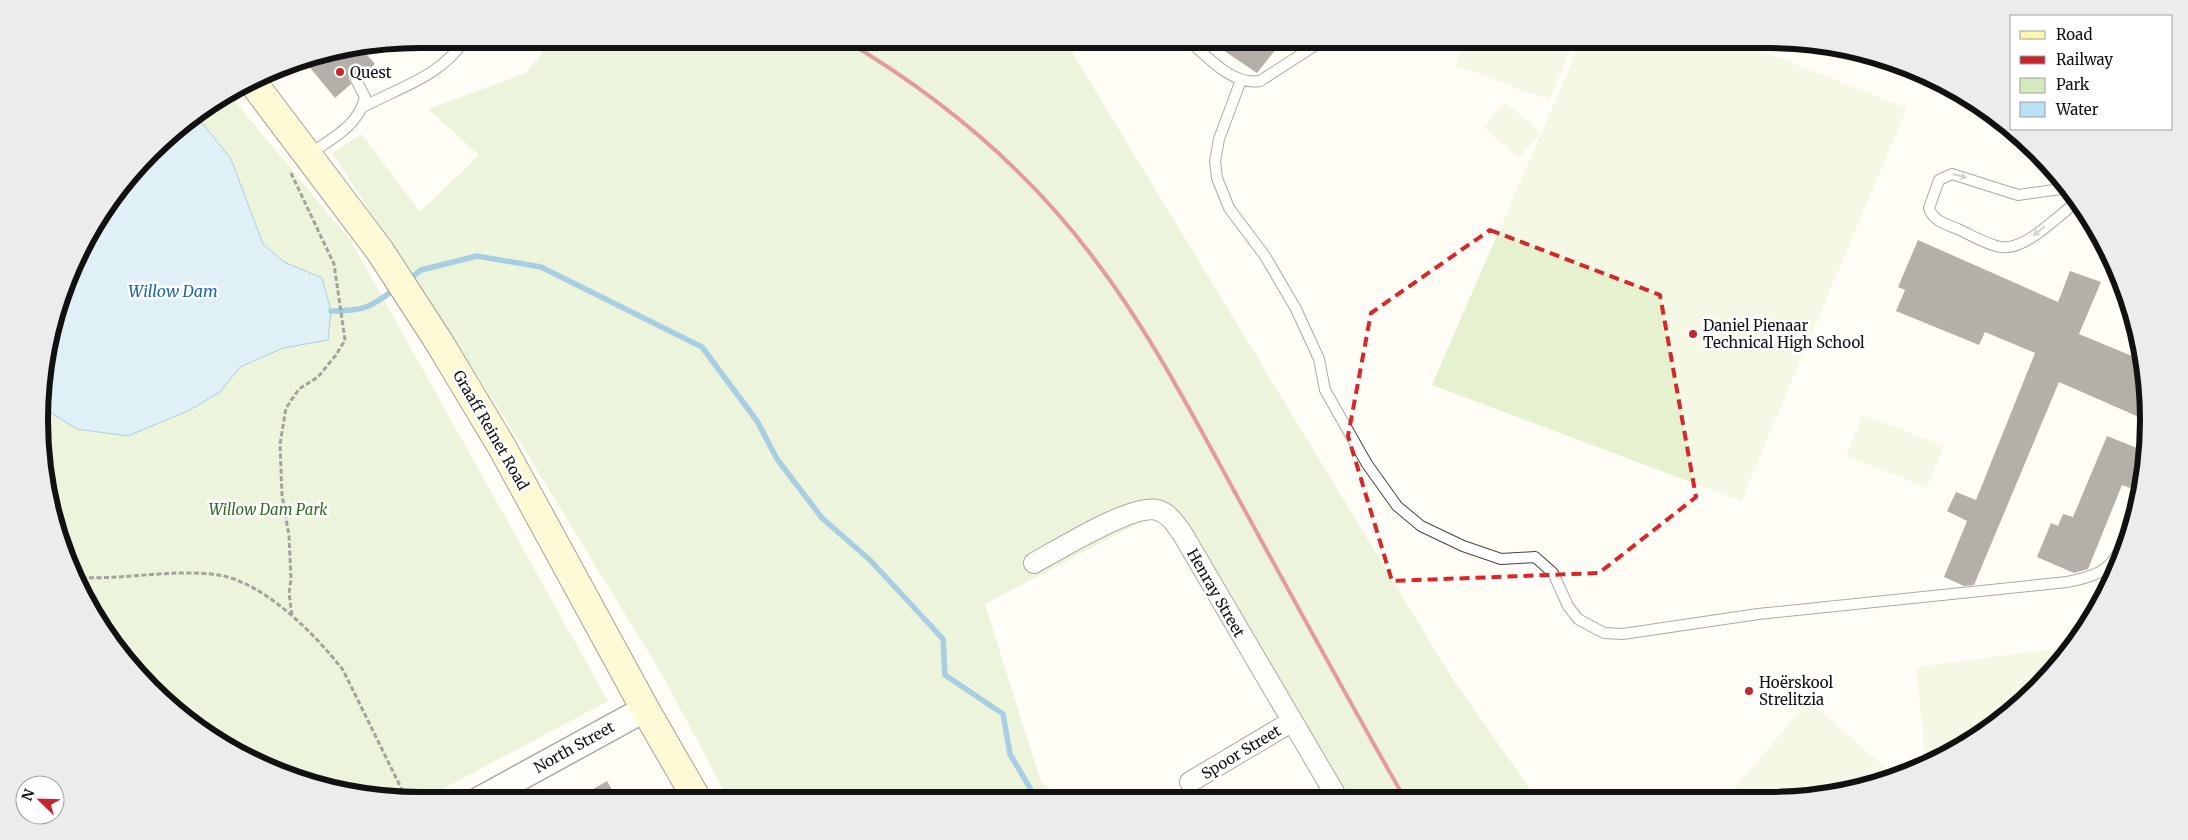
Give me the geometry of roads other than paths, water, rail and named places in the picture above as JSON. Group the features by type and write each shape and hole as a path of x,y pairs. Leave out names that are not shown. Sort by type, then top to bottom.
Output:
{"main road":[{"name":"Graaff Reinet Road","path":"255,86 299,162 397,275 413,300 502,447 645,709 693,792"}],"street":[{"name":"Henray Street","path":"1034,563 1119,518 1137,511 1158,510 1169,516 1182,533 1334,792"},
{"name":"North Street","path":"493,792 645,709"},
{"name":"Spoor Street","path":"1190,782 1291,722"}],"lane":[{"path":"363,107 434,73 459,48"},
{"path":"1198,48 1226,72 1240,80 1251,83 1260,81 1311,48"},
{"path":"299,162 350,125 363,107 365,97 356,80"},
{"path":"1240,80 1219,139 1215,161 1217,178 1230,208 1265,256 1296,309 1319,359 1325,390 1367,464 1397,506 1421,526 1463,546 1501,559 1535,557 1545,564 1552,573 1568,606 1578,619 1589,626 1604,633 1623,634 1758,614 2067,582 2091,577 2104,571 2113,562"},
{"path":"2061,189 2018,195 1952,174 1939,180 1929,208 1936,218 1946,224 1999,247 2011,247 2035,235 2073,205"}],"water":[{"name":"Willow Dam","path":"199,120 231,159 263,244 284,262 322,278 331,311 328,340 283,348 240,367 220,392 188,411 128,436 77,429 48,411 48,396 55,347 67,300 76,277 97,234 124,193 174,140"}],"waterway":[{"path":"407,281 421,270 477,256 541,267 702,347 757,421 777,459 822,518 870,560 943,639 945,675 1003,714 1010,754 1032,792"},
{"path":"331,311 366,307 395,289"}],"railway":[{"path":"857,48 913,84 946,109 1009,163 1066,223 1112,283 1149,340 1200,428 1401,792"}],"place":[{"name":"Quest","path":"340,72"},
{"name":"Daniel Pienaar Technical High School","path":"1693,334"},
{"name":"Hoërskool Strelitzia","path":"1749,691"}],"park label":[{"name":"Willow Dam Park","path":"268,509"}]}
